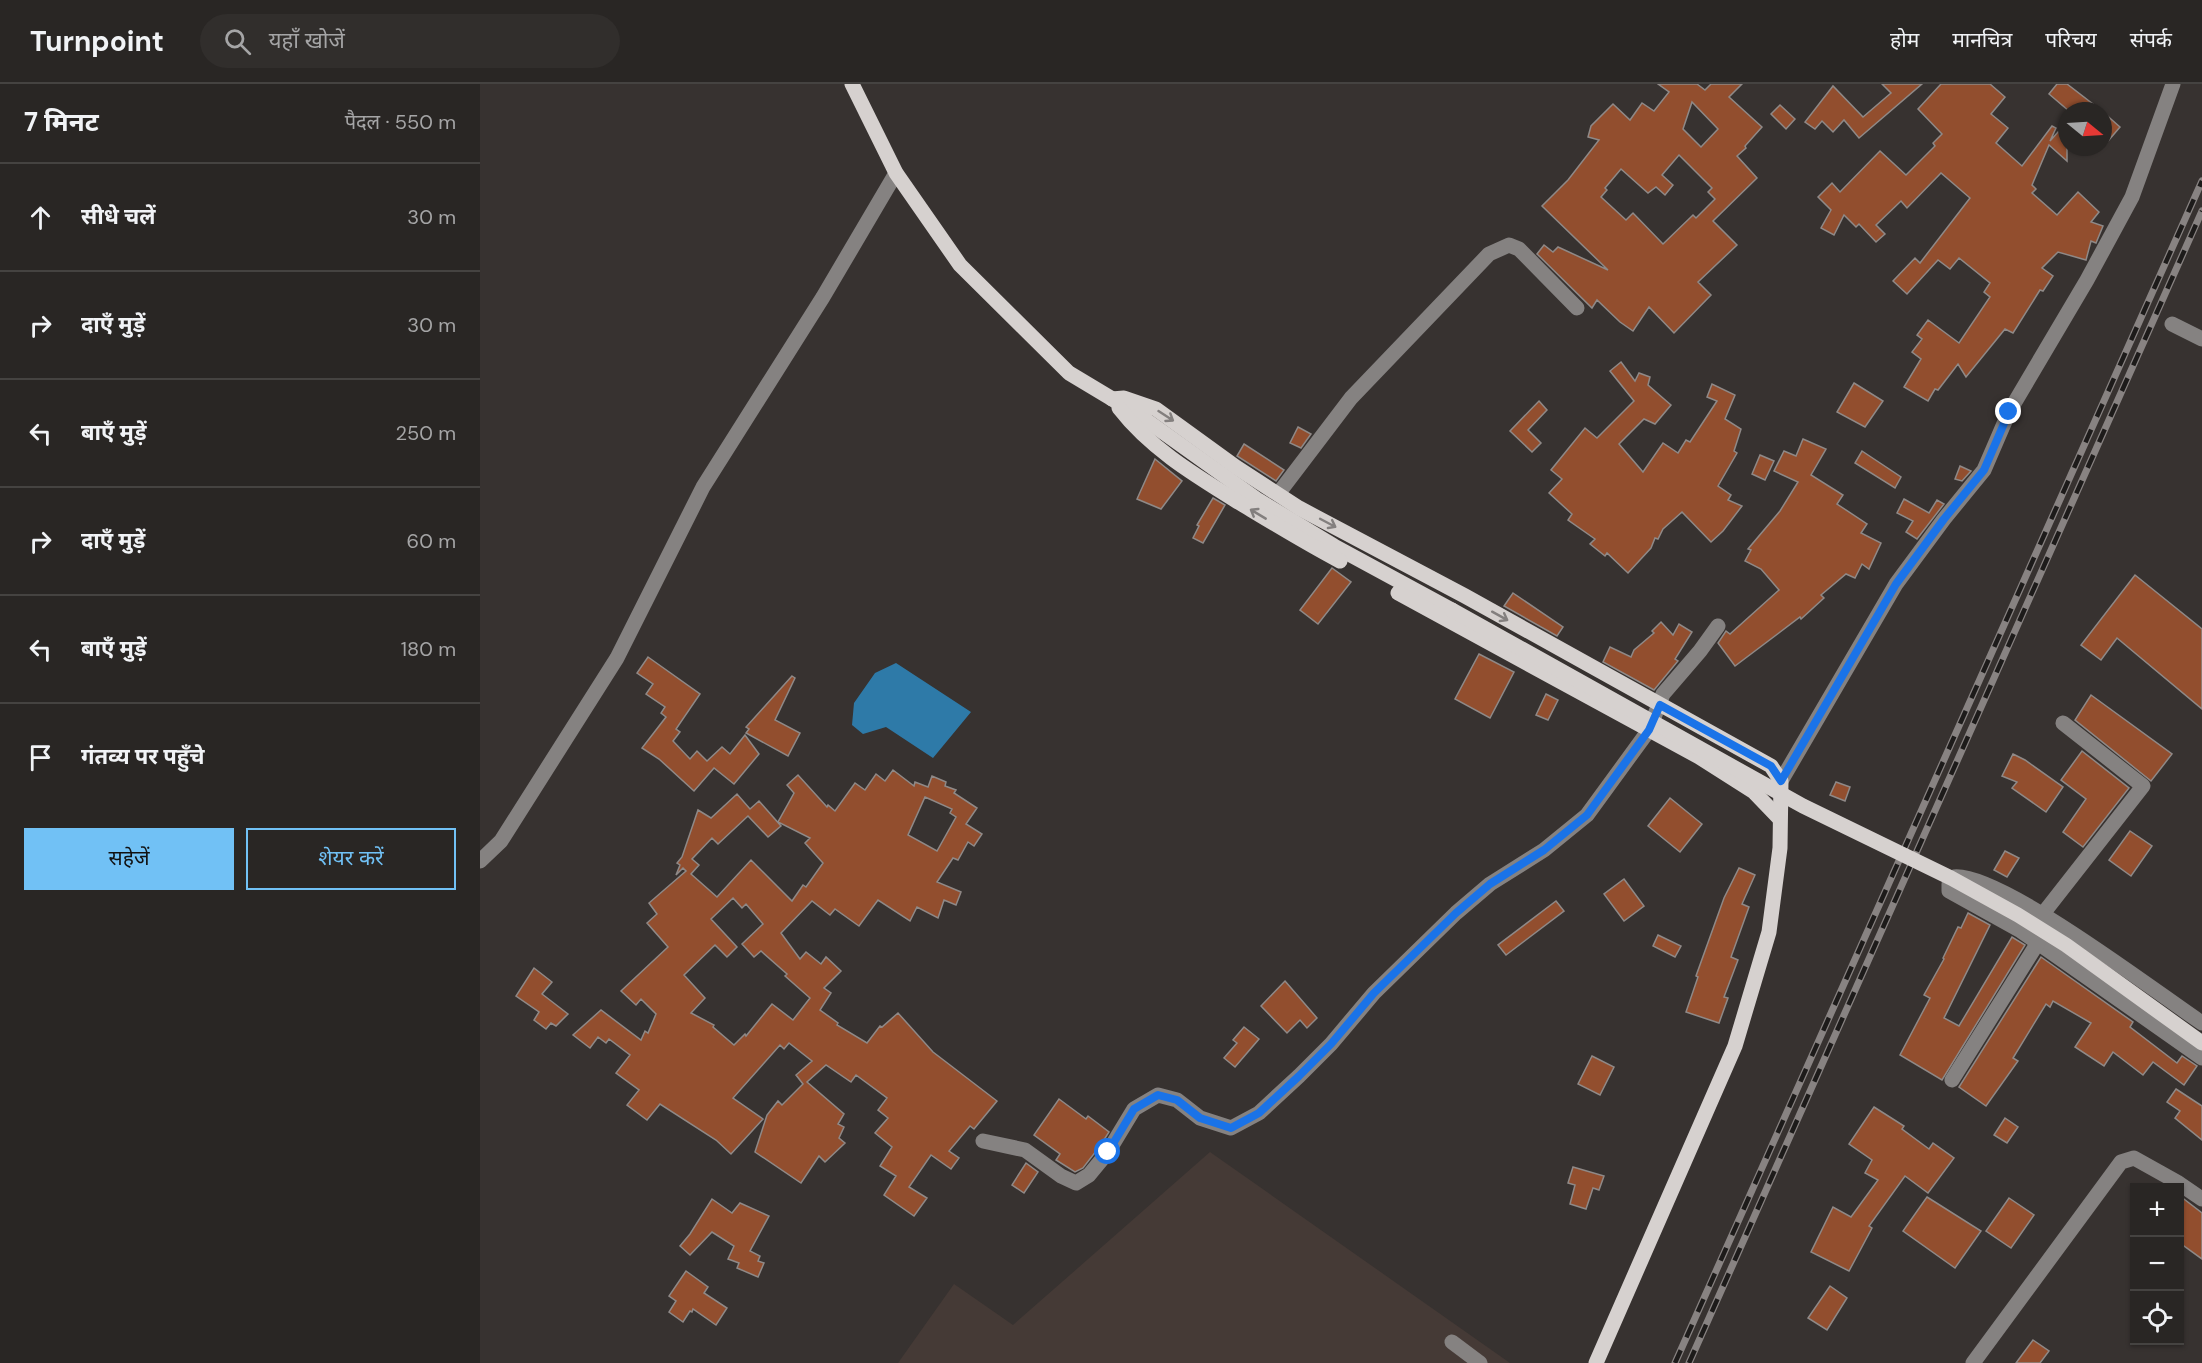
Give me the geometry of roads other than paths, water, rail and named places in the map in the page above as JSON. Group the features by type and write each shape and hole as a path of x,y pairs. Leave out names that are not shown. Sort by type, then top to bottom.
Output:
{"main road":[{"path":"852,84 896,173 960,265 1069,373 1139,415 1258,500 1334,546 1803,806 1951,878 2018,915 2066,945 2202,1043"},
{"path":"1112,399 1125,398 1156,409 1236,467 1299,508 1771,766 1781,781 1780,848 1769,933 1735,1046 1596,1363"},
{"path":"1112,399 1151,443 1218,490 1291,534 1699,758 1754,792 1779,818"}],"street":[{"path":"1781,781 1896,584 1984,470 2009,412 2087,280 2132,197 2173,84"},
{"path":"480,861 501,841 617,658 703,487 823,297 896,173"},
{"path":"1278,494 1351,398 1490,254 1509,245 1519,249 1577,308"},
{"path":"2172,324 2202,339"},
{"path":"983,1141 1025,1150 1076,1183 1089,1174 1108,1152 1134,1109 1158,1095 1177,1100 1200,1118 1231,1128 1259,1113 1331,1044 1374,993 1456,913 1490,884 1544,850 1587,815 1649,730 1663,694 1718,626"},
{"path":"1952,1080 2038,943 2047,918 2143,786 2063,723"},
{"path":"2202,1023 2047,918 2004,892 1961,876 1954,877 1949,884 1949,891 2021,930 2202,1058"},
{"path":"1973,1363 2121,1162 2134,1158 2202,1199"},
{"path":"1452,1342 1480,1363"}],"water":[{"path":"896,663 971,712 933,758 886,727 863,734 852,725 854,703 875,673"}],"railway":[{"path":"1675,1363 2202,181"},
{"path":"1689,1363 2202,211"}]}
